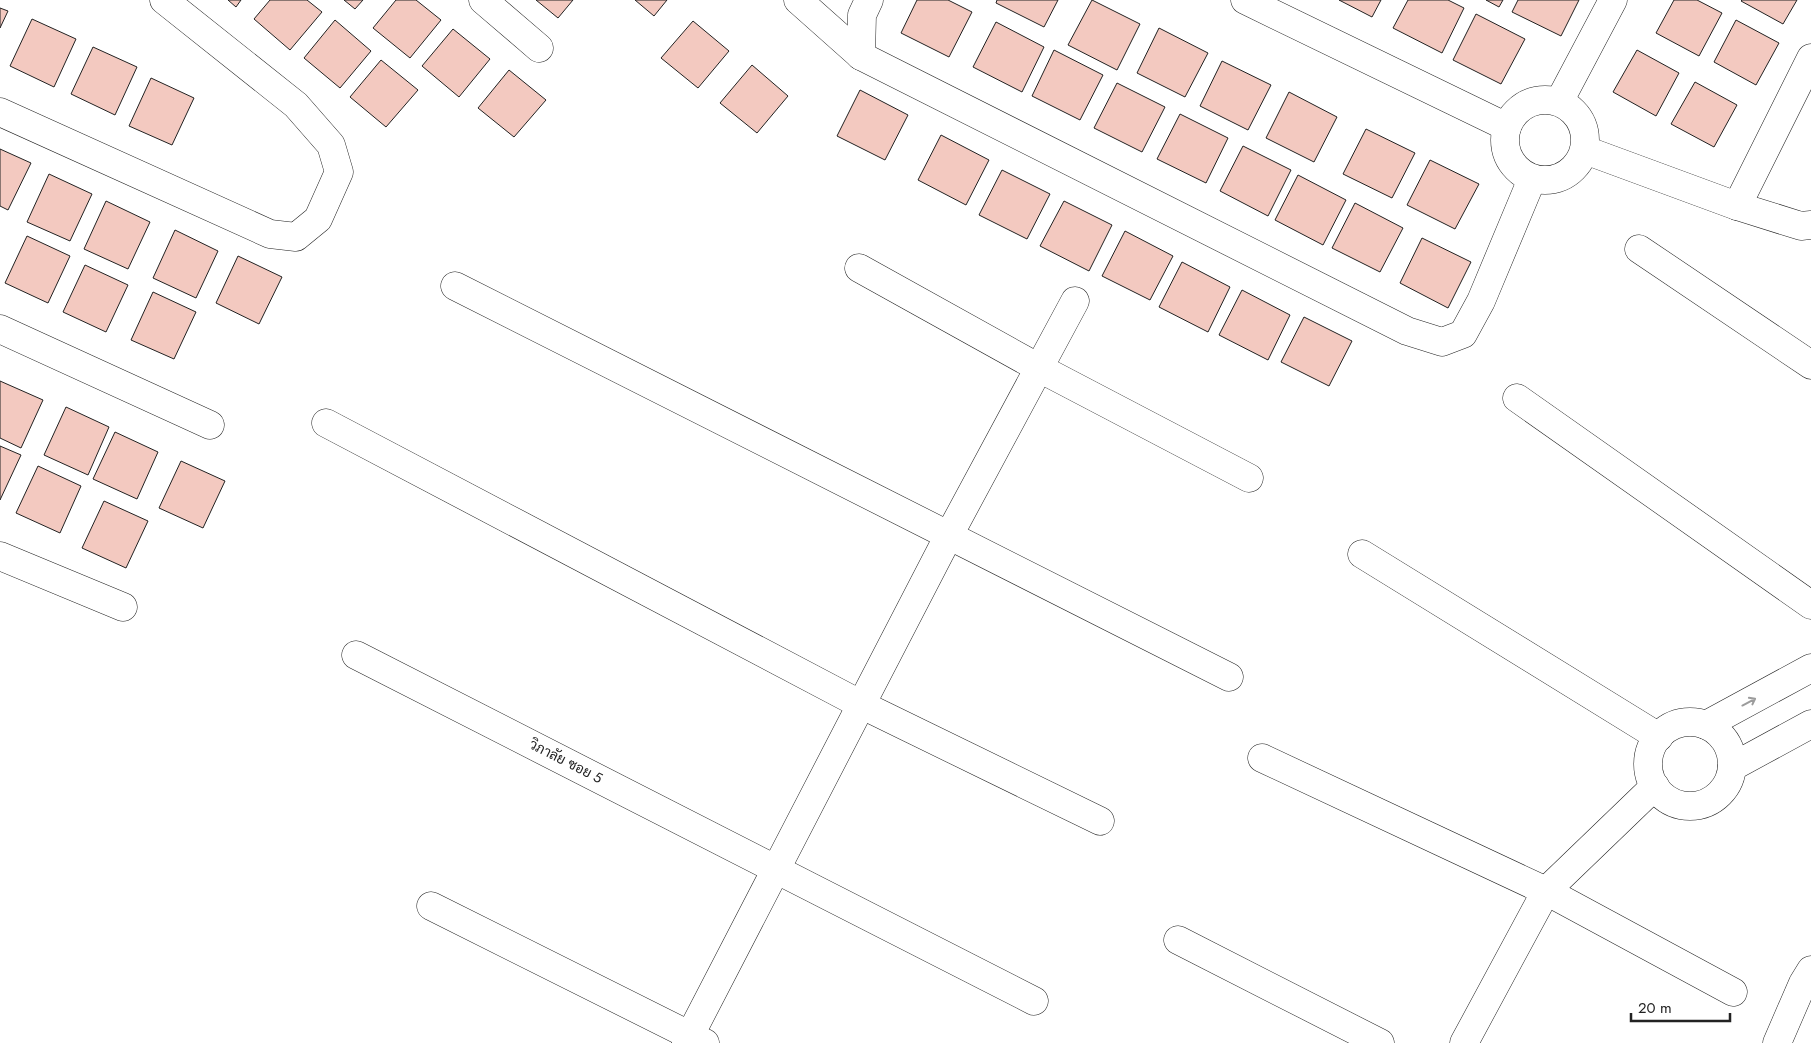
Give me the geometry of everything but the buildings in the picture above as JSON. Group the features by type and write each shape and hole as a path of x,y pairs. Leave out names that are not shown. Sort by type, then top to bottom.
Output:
{"street":[{"path":"0,112 270,234 296,237 318,219 339,172 331,145 296,105 164,0"},
{"path":"483,0 539,48"},
{"path":"798,0 861,56 1407,332 1442,342 1463,334 1477,309 1532,179"},
{"path":"861,56 862,15 868,0"},
{"path":"1246,0 1507,127"},
{"path":"1560,102 1613,0"},
{"path":"1737,206 1811,58"},
{"path":"1538,100 1560,102 1576,113 1585,130 1585,150 1574,170 1555,181 1532,179 1514,167 1505,148 1507,127 1519,109 1538,100"},
{"path":"1585,150 1737,206 1801,226 1811,225"},
{"path":"1638,249 1811,365"},
{"path":"859,268 1039,368 1249,478"},
{"path":"455,286 1229,677"},
{"path":"431,906 693,1040 776,868 860,704 948,536 1075,302"},
{"path":"0,329 210,425"},
{"path":"1517,398 1811,604"},
{"path":"326,424 860,704 1100,821"},
{"path":"1362,554 1658,737"},
{"path":"0,556 123,607"},
{"name":"วิภาลัย ซอย 5","path":"356,654 1034,1001"},
{"path":"1706,725 1811,668"},
{"path":"1693,722 1706,725 1717,732 1726,742 1731,754 1732,767 1729,780 1722,791 1713,799 1687,806 1674,802 1664,796 1654,786 1650,774 1651,748 1658,737 1668,728 1680,723 1693,722"},
{"path":"1732,767 1811,724"},
{"path":"1262,758 1546,891 1733,992"},
{"path":"1464,1043 1546,891 1654,786"},
{"path":"1178,940 1380,1043"},
{"path":"1777,1043 1803,983 1811,970"}]}
